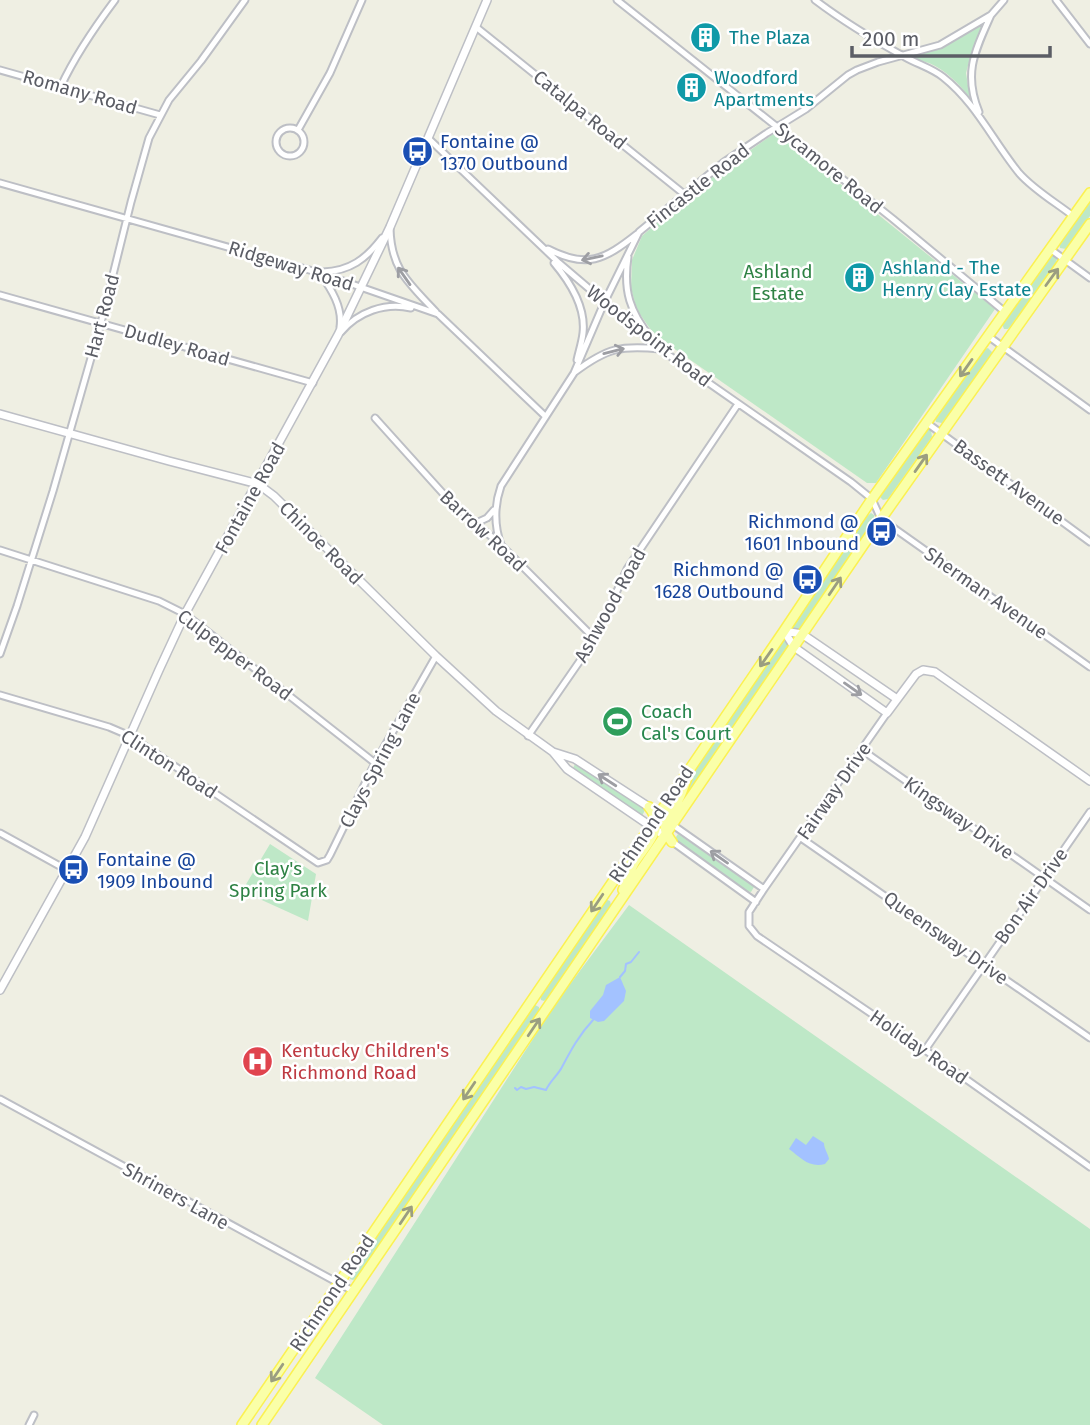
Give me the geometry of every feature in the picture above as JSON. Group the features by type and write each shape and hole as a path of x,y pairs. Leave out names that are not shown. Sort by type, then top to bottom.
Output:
{"main road":[{"name":"Richmond Road","path":"663,819 678,801 693,763 872,499 1090,192"},
{"name":"Richmond Road","path":"663,819 794,647 881,519 1090,224"},
{"path":"649,807 663,819 668,837"},
{"path":"620,902 629,873 652,828 663,819"},
{"name":"Richmond Road","path":"245,1425 339,1283 652,828"},
{"name":"Richmond Road","path":"262,1425 620,902 668,837"}],"street":[{"path":"61,86 86,38 115,0"},
{"name":"Hart Road","path":"0,654 32,560 70,433 145,151 160,115 176,89 201,61 245,0"},
{"path":"298,130 330,73 362,0"},
{"name":"Fontaine Road","path":"0,990 93,820 185,614 338,335 390,228 487,0"},
{"name":"Sycamore Road","path":"617,0 893,219 1005,312"},
{"path":"625,6 629,0"},
{"path":"815,0 861,32 943,76 981,118 1021,175 1073,216"},
{"name":"Fincastle Road","path":"981,118 973,97 971,74 977,48 991,15 1004,0"},
{"path":"1056,0 1090,44"},
{"name":"Fincastle Road","path":"501,545 496,530 496,507 504,481 574,373 639,232 724,162 806,109 857,70 940,45 991,15"},
{"name":"Catalpa Road","path":"476,27 684,194"},
{"name":"Romany Road","path":"0,69 160,115"},
{"path":"284,129 298,130 304,142 302,150 294,156 285,155 278,149 278,136 284,129"},
{"name":"Woodspoint Road","path":"428,138 558,263 604,303 660,349 851,482 872,499 881,519"},
{"name":"Ridgeway Road","path":"0,183 320,273 438,314 545,416"},
{"path":"338,335 341,321 338,305 320,273 355,264 372,252 390,228"},
{"path":"390,228 394,257 401,273 438,314"},
{"path":"541,246 569,258 591,261 617,248 639,232"},
{"path":"541,246 567,280 581,311 583,332 574,373"},
{"path":"630,249 626,280 630,302 639,323 660,349"},
{"path":"1050,249 1090,278"},
{"name":"Dudley Road","path":"0,295 313,383"},
{"path":"338,335 355,319 380,308 400,305 438,314"},
{"path":"988,336 1090,410"},
{"path":"574,373 614,349 660,349"},
{"name":"Ashwood Road","path":"528,736 595,639 627,569 738,404"},
{"name":"Chinoe Road","path":"0,414 258,484 274,496 436,656 496,711 552,752 567,769 668,837"},
{"name":"Barrow Road","path":"375,418 448,499 501,545 595,639"},
{"name":"Bassett Avenue","path":"927,423 1090,542"},
{"path":"476,523 487,518 496,507"},
{"name":"Sherman Avenue","path":"881,519 1090,667"},
{"name":"Culpepper Road","path":"0,550 159,601 185,614 375,763"},
{"path":"784,631 803,634 897,699"},
{"path":"784,631 794,647 887,713"},
{"name":"Clays Spring Lane","path":"323,862 331,855 375,763 436,656"},
{"name":"Fairway Drive","path":"749,926 748,916 764,889 897,699 919,672 935,672 1090,781"},
{"name":"Clinton Road","path":"0,695 109,727 130,736 318,863 323,862"},
{"name":"Kingsway Drive","path":"862,750 1090,910"},
{"name":"Chinoe Road","path":"552,752 575,759 649,807"},
{"name":"Bon Air Drive","path":"925,1050 1090,812"},
{"path":"663,819 764,889"},
{"path":"0,833 67,870"},
{"path":"668,837 756,902"},
{"name":"Queensway Drive","path":"802,838 1090,1038"},
{"name":"Holiday Road","path":"749,926 757,936 1090,1167"},
{"name":"Shriners Lane","path":"0,1099 353,1291"},
{"path":"29,1425 34,1415"}],"green space":[{"path":"982,21 985,22 966,73 970,98 941,69 913,57 950,42"},
{"name":"Ashland Estate","path":"776,132 995,309 876,483 867,483 666,343 651,330 637,310 631,288 632,260 642,236 697,188"},
{"path":"1090,199 1090,216 1066,249 1060,248 1059,244"},
{"path":"1051,255 1057,258 1056,264 1010,327 1004,329 1002,324"},
{"path":"988,348 993,353 990,359 942,423 936,422 935,418"},
{"path":"926,429 931,430 932,437 888,499 883,500 880,494"},
{"path":"871,513 874,520 801,629 794,630 793,623"},
{"path":"786,640 788,647 672,818 699,761 781,641"},
{"name":"Coach Cal's Court","path":"616,711 629,720 621,733 607,725"},
{"path":"575,764 579,764 645,808 642,816 574,771"},
{"path":"678,834 752,884 754,887 751,892 674,840"},
{"name":"Clay's Spring Park","path":"270,844 316,874 308,921 242,891"},
{"path":"605,899 610,901 611,905 548,998 541,1000 540,996"},
{"path":"629,905 1090,1229 1090,1425 383,1425 315,1378 556,1003"},
{"path":"535,1005 539,1010 357,1278 350,1279 350,1274"}],"water":[{"path":"620,977 626,991 624,1001 604,1021 598,1022 590,1018 590,1011 603,995 606,985"},
{"path":"813,1136 824,1143 829,1159 825,1164 810,1163 789,1149 796,1138 806,1145"}],"waterway":[{"path":"620,977 626,964 639,952"},
{"path":"515,1088 517,1090 521,1087 534,1087 546,1090 579,1037 593,1020"}],"place":[{"name":"The Plaza","path":"706,37"},
{"name":"Woodford Apartments","path":"691,88"},
{"name":"Fontaine @ 1370 Outbound","path":"417,152"},
{"name":"Ashland - The Henry Clay Estate","path":"859,278"},
{"name":"Richmond @ 1601 Inbound","path":"882,532"},
{"name":"Richmond @ 1628 Outbound","path":"807,580"},
{"name":"Coach Cal's Court","path":"618,722"},
{"name":"Fontaine @ 1909 Inbound","path":"74,870"},
{"name":"Kentucky Children's Richmond Road","path":"258,1061"}]}
